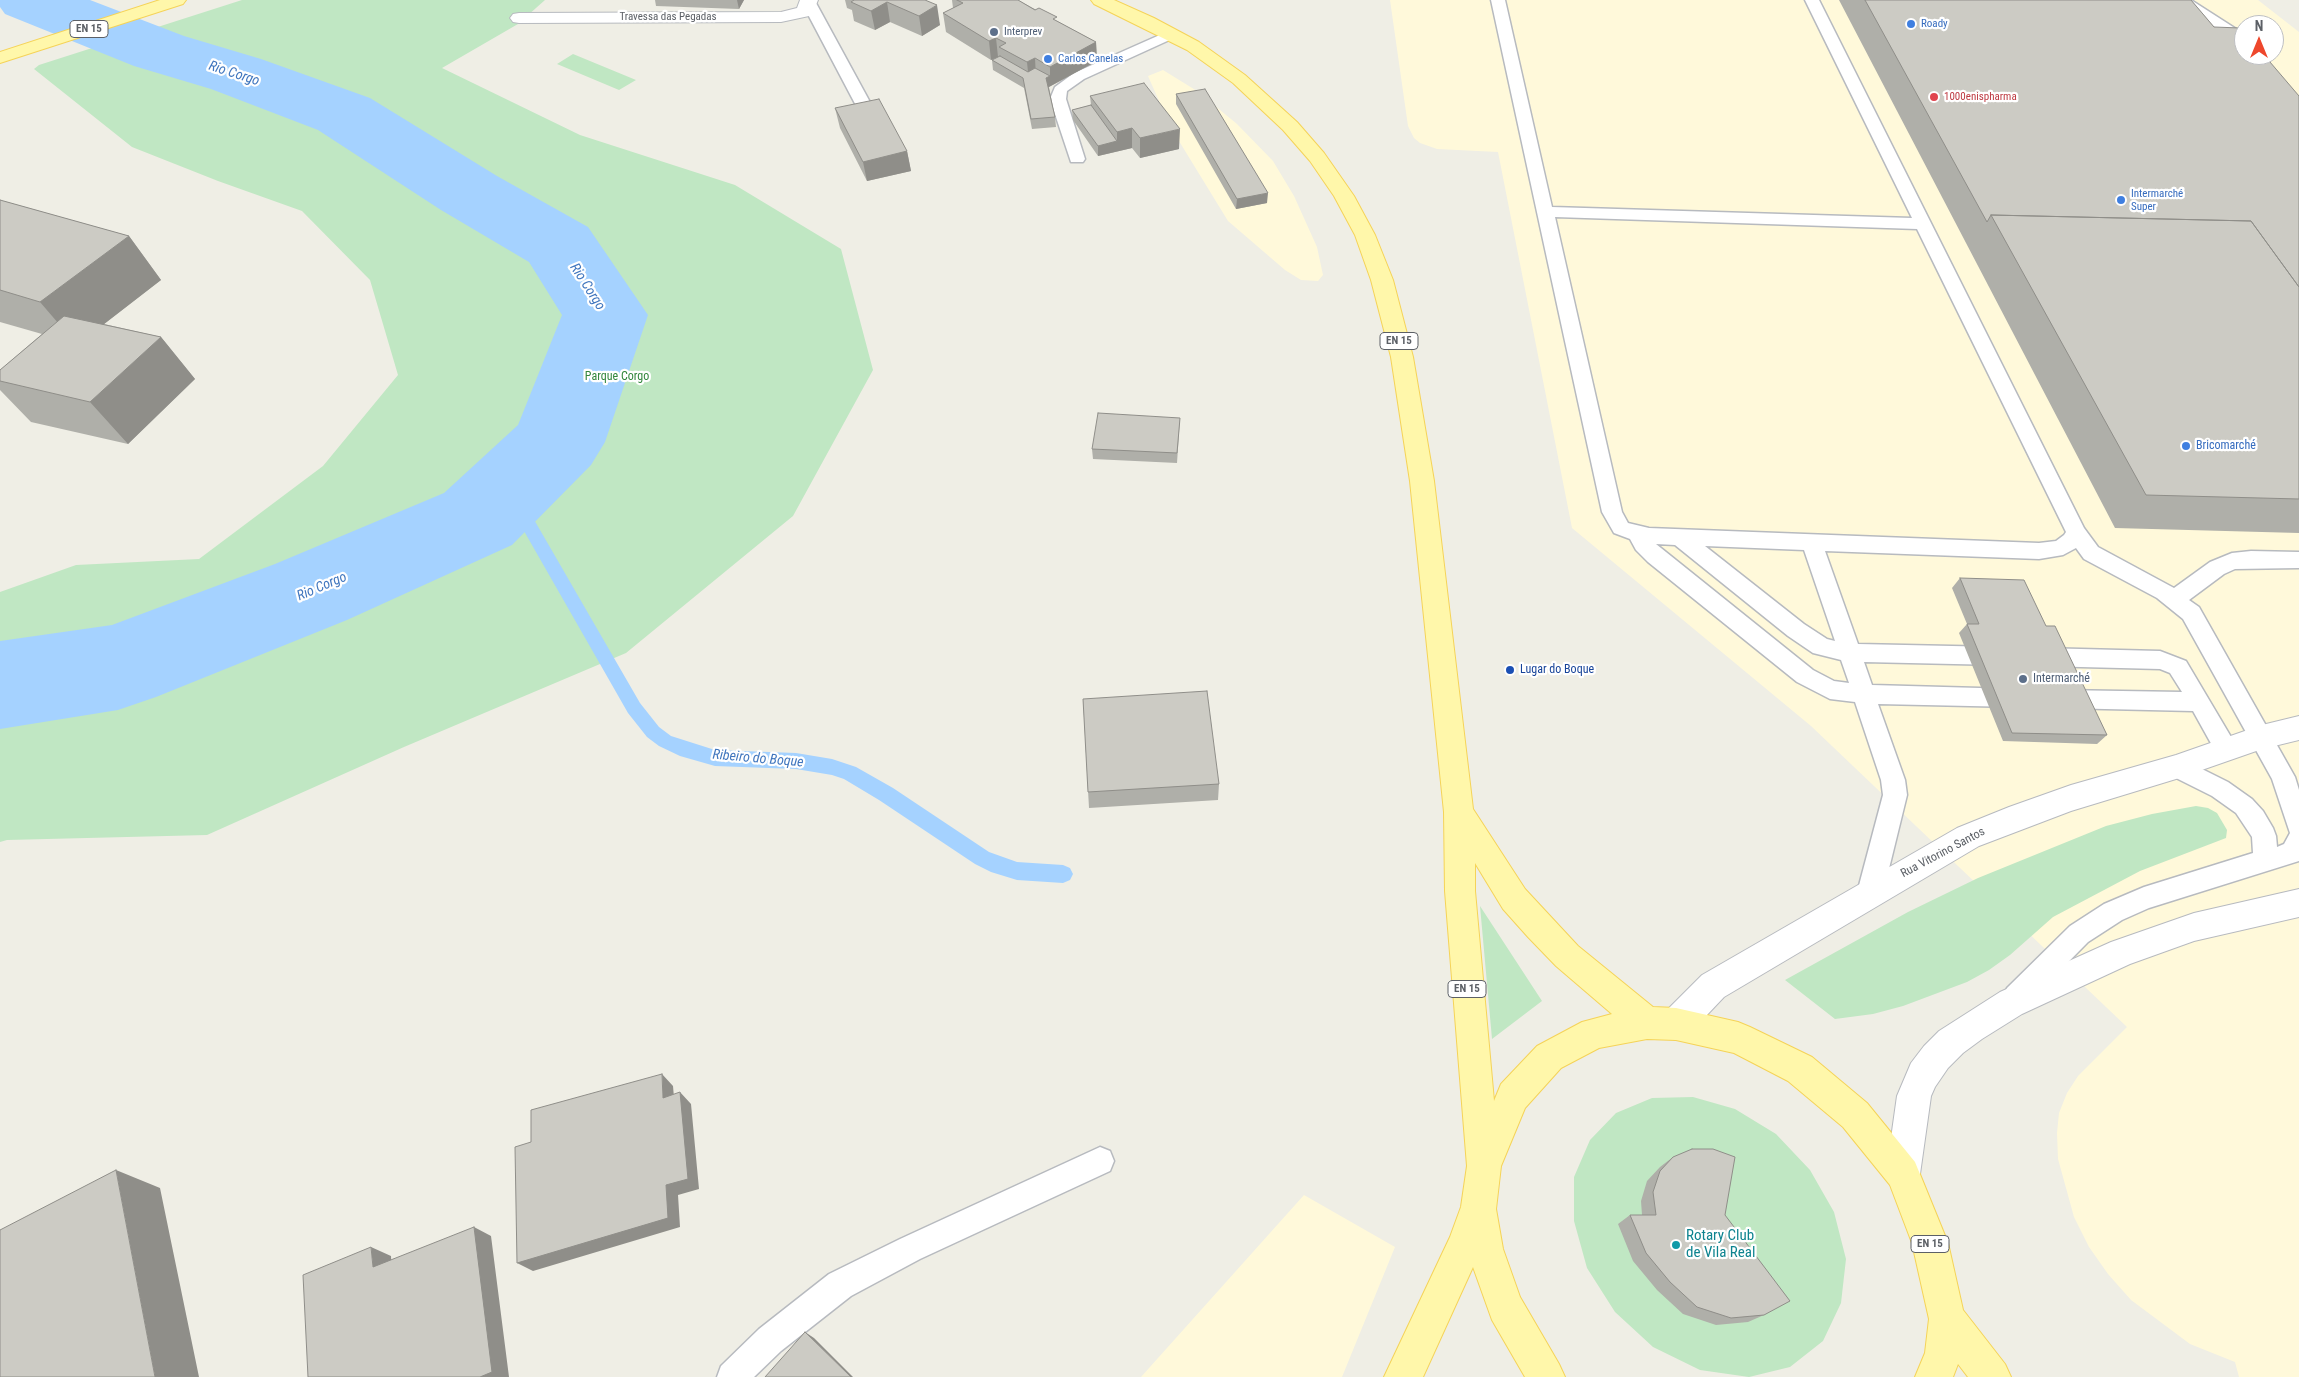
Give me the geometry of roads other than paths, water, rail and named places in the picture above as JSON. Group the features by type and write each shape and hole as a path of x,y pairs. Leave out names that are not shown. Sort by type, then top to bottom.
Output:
{"main road":[{"name":"EN 15","path":"0,58 177,0"},
{"name":"EN 15","path":"1100,0 1193,46 1239,79 1304,141 1344,196 1365,235 1377,265 1396,329 1402,357 1422,481 1459,812 1460,891 1475,1081 1484,1166 1479,1207 1485,1249 1505,1307 1546,1377"},
{"name":"EN 15","path":"1459,812 1514,899 1539,927 1568,956 1661,1023"},
{"name":"EN 15","path":"1484,1166 1513,1096 1549,1057 1594,1033 1661,1023 1738,1038 1800,1069 1855,1115 1902,1174 1930,1243 1947,1319 1944,1353 1934,1377"},
{"path":"1403,1377 1464,1246 1479,1207"},
{"name":"EN 15","path":"1947,1319 1992,1377"}],"street":[{"name":"Travessa das Pegadas","path":"519,18 781,17 800,14 806,10 809,1"},
{"name":"Rua Vitorino Santos","path":"1661,1023 1714,986 1968,837 2062,801 2176,767 2262,737 2299,728"},
{"path":"1902,1174 1914,1096 1923,1075 1936,1057 1951,1042 2010,1004 2122,952 2194,927 2299,903"}],"lane":[{"path":"1498,0 1612,512 1621,528 1637,534 2046,551 2063,547 2072,540 2076,532"},
{"path":"1812,0 2076,532 2091,553 2176,598 2197,620 2288,788 2299,827"},
{"path":"2181,0 2234,34"},
{"path":"809,1 869,116"},
{"path":"1078,159 1058,99 1060,90 1067,82 1170,34"},
{"path":"1545,212 1924,224"},
{"path":"1637,534 1643,544 1655,556 1813,681 1830,690 1865,694 2200,702"},
{"path":"1678,536 1812,641 1830,650 1850,653 2160,660 2169,662 2181,671 2226,749"},
{"path":"1812,542 1890,768 1895,795 1870,893"},
{"path":"2176,598 2217,568 2232,561 2251,559 2299,560"},
{"path":"2176,767 2220,789 2244,806 2254,818 2264,836 2266,846 2265,855 2261,860 2252,865"},
{"path":"2010,1004 2072,940 2107,916 2144,898 2292,853 2298,846 2299,840"},
{"path":"732,1377 770,1340 840,1286 910,1249 1100,1161"}],"waterway":[{"name":"Rio Corgo","path":"0,685 118,667 311,592 478,519 558,442 605,315 559,245 469,193 344,114 236,74 159,51 29,0"},
{"name":"Ribeiro do Boque","path":"508,489 634,708 653,732 665,741 680,748 715,758 796,761 832,767 850,773 886,794 982,858 998,866 1017,871 1063,874"}],"place":[{"name":"Roady","path":"1911,24"},
{"name":"Interprev","path":"994,32"},
{"name":"Carlos Canelas","path":"1048,59"},
{"name":"1000enispharma","path":"1934,97"},
{"name":"Intermarché Super","path":"2121,200"},
{"name":"Bricomarché","path":"2186,446"},
{"name":"Lugar do Boque","path":"1510,670"},
{"name":"Intermarché","path":"2023,679"},
{"name":"Rotary Club de Vila Real","path":"1676,1245"}],"park label":[{"name":"Parque Corgo","path":"617,377"}]}
